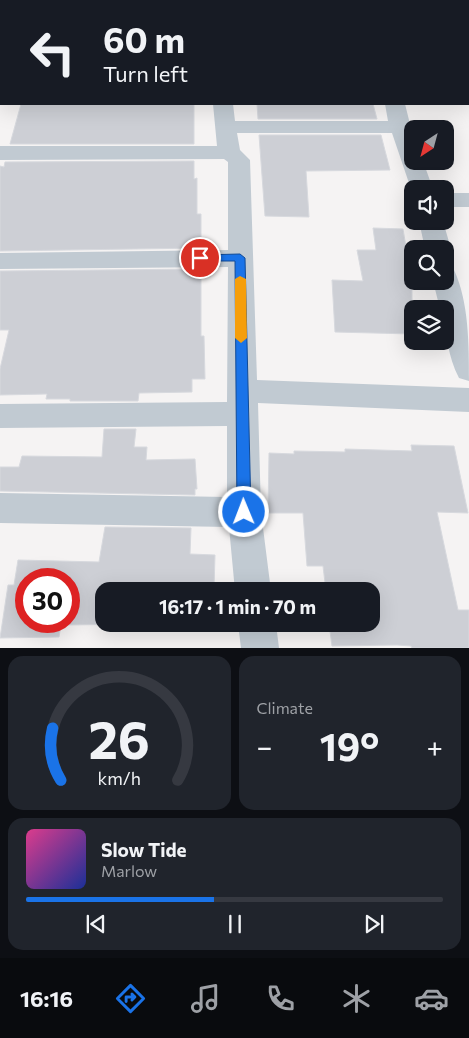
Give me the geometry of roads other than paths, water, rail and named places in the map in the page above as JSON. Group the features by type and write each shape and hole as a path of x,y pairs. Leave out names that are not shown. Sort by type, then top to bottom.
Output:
{"street":[{"path":"395,105 400,127 419,180"},
{"path":"0,153 226,127 400,127"},
{"path":"226,127 239,160 244,512 252,582"},
{"path":"454,200 469,200"},
{"path":"0,261 240,258"},
{"path":"449,290 469,370"},
{"path":"0,416 242,402 469,400"},
{"path":"0,508 244,512"},
{"path":"258,632 260,648"}]}
